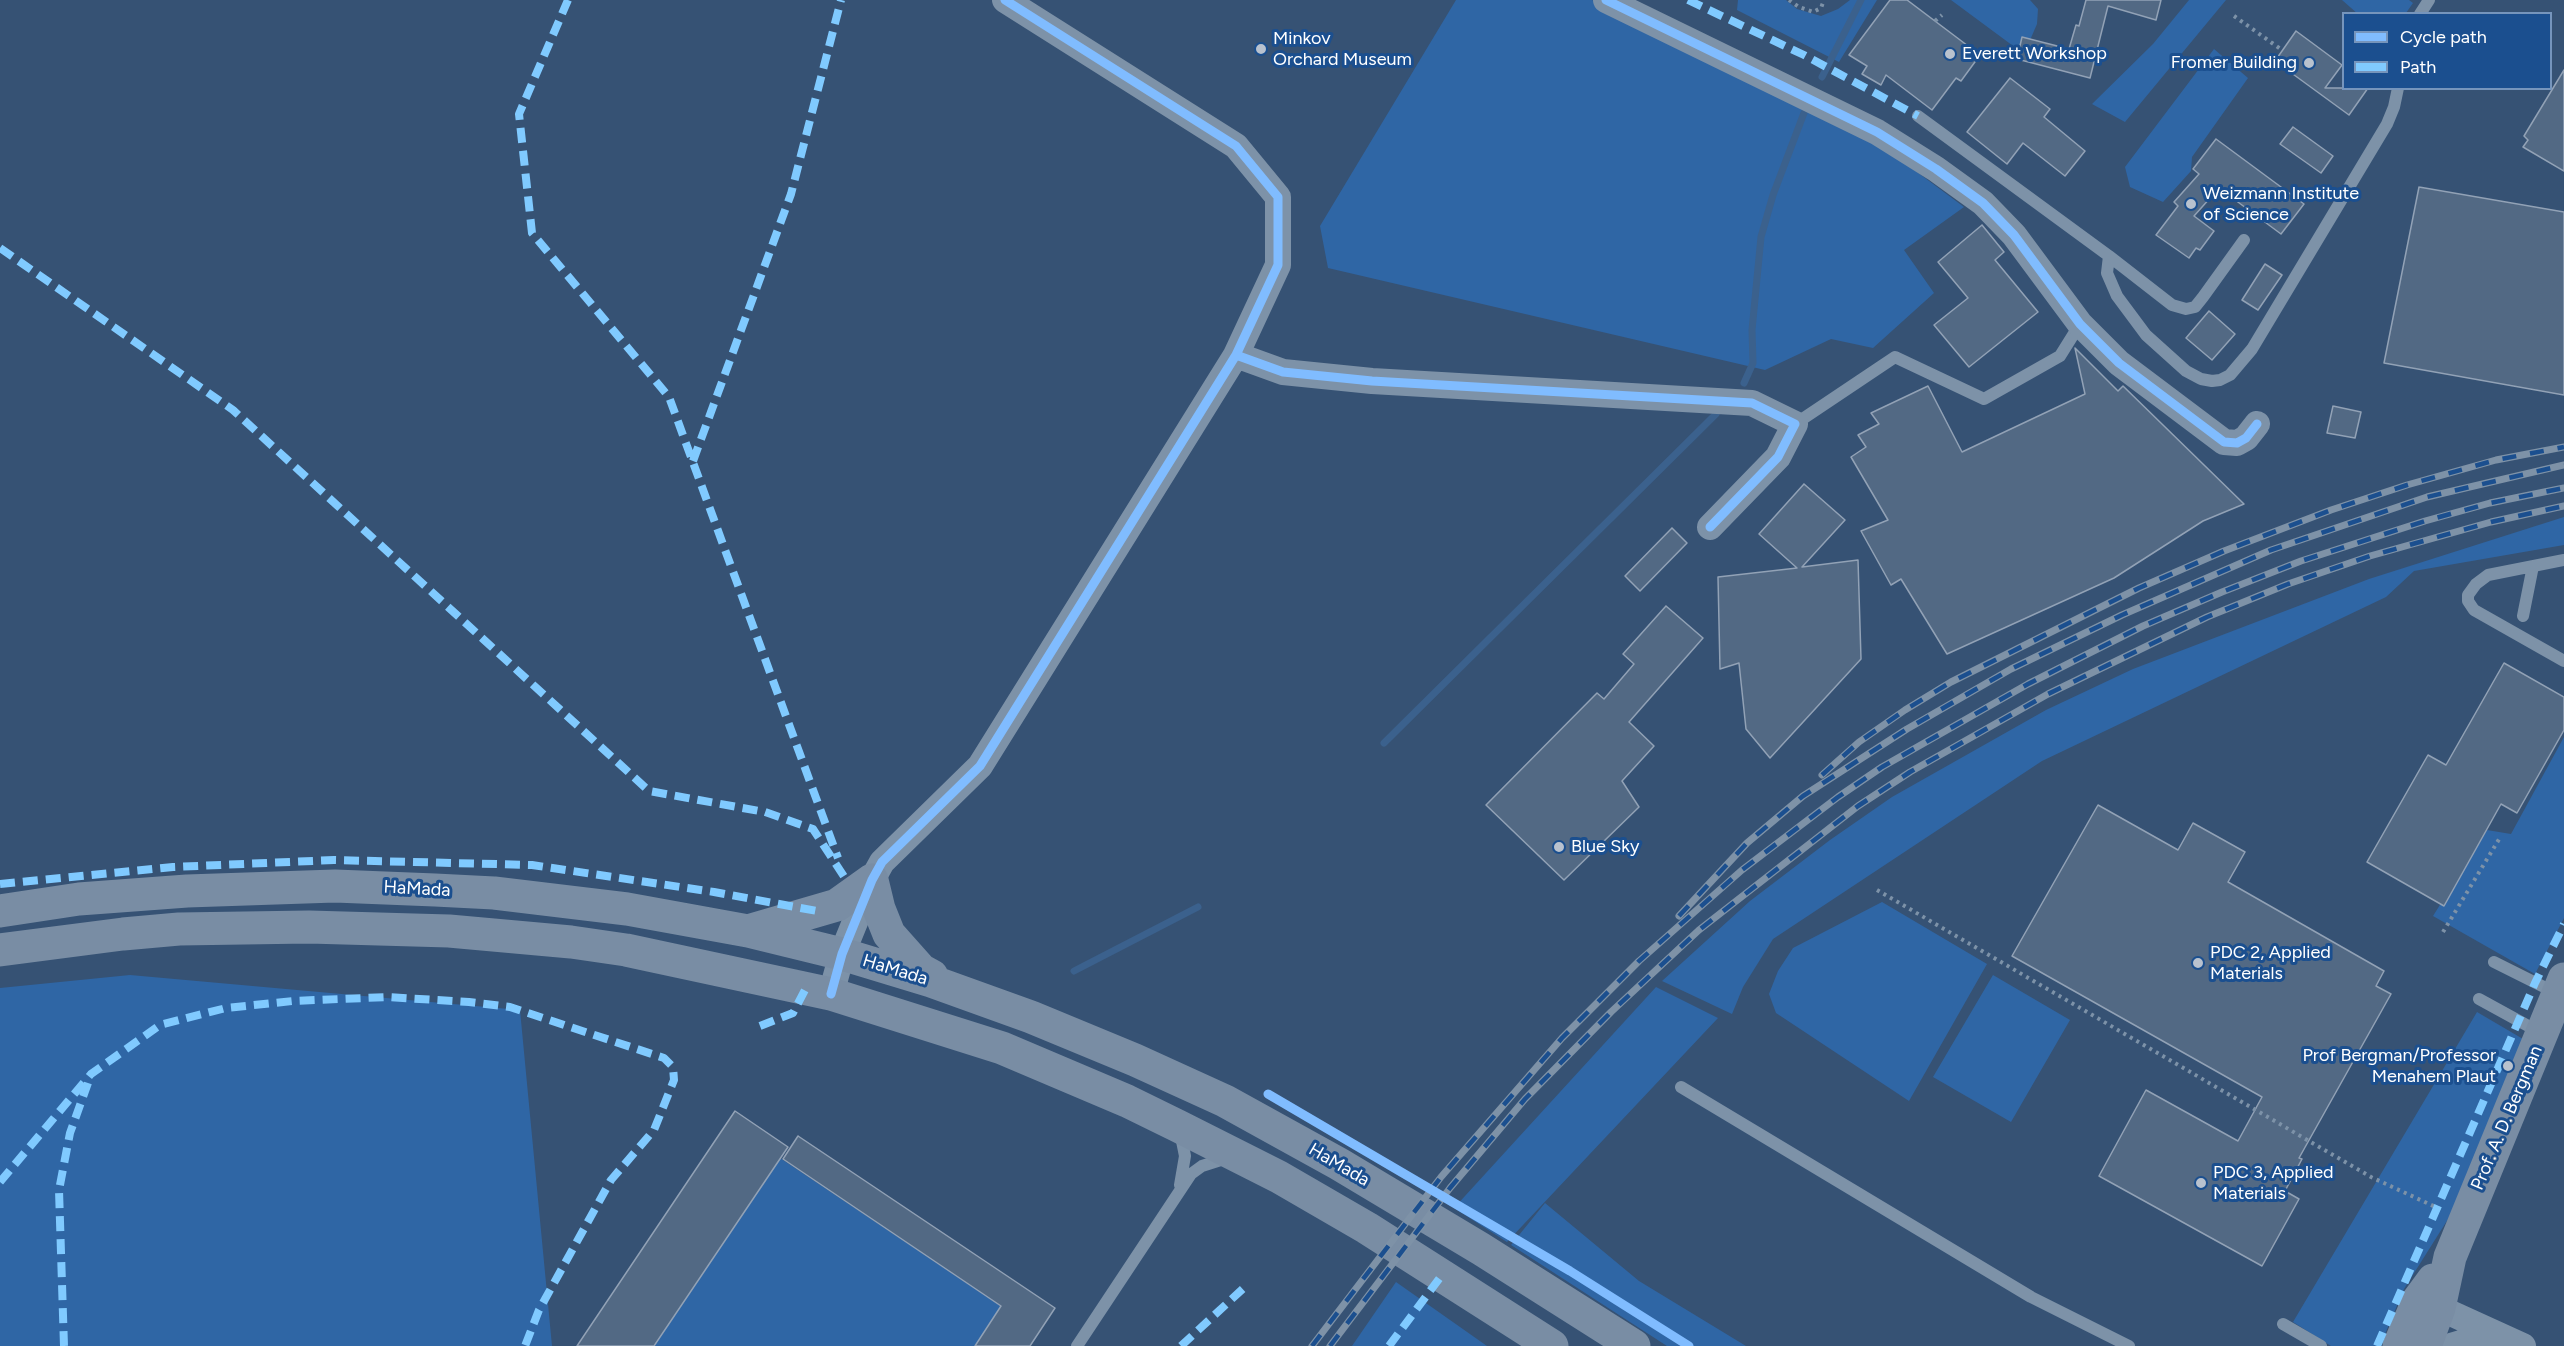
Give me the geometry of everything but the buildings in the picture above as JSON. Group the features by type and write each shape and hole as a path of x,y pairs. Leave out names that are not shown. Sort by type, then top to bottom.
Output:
{"main road":[{"path":"748,931 837,905 872,879 879,909 889,934 899,947 921,970 977,998"},
{"name":"HaMada","path":"0,911 107,896 198,890 335,886 435,890 538,898 639,911 748,931 842,954 977,998 1135,1060 1225,1101 1481,1249 1634,1346"},
{"path":"0,950 179,929 309,927 449,931 571,942 626,950 831,994 1002,1048 1117,1096 1178,1125 1237,1155 1367,1228 1552,1346"},
{"name":"Prof. A. D. Bergman","path":"2399,1346 2429,1303 2450,1257 2561,986"},
{"name":"Prof. A. D. Bergman","path":"2425,1346 2429,1303"}],"street":[{"path":"831,994 842,954 872,879 882,862 980,766 1236,356 1278,265 1278,197 1236,146 1005,0"},
{"path":"1606,0 1867,127 1936,169 1983,203 2014,235 2080,324 2119,363 2224,442 2237,443 2246,438 2257,424"},
{"path":"1236,356 1283,372 1372,381 1752,403 1795,424 1778,457 1710,527"},
{"path":"2429,1303 2511,1341"},
{"path":"2451,1346 2471,1340 2511,1341"}],"lane":[{"path":"2109,256 2107,273 2117,296 2146,335 2166,355 2186,371 2201,379 2220,380 2230,375 2252,349 2387,124 2398,90"},
{"path":"1918,116 2172,305 2186,309 2195,307 2244,240"},
{"path":"1795,424 1895,357 1984,399 2060,356 2080,324"},
{"path":"2564,560 2481,579 2468,595 2468,601 2474,610 2564,661"},
{"path":"2523,616 2533,566"},
{"path":"2494,962 2561,986"},
{"path":"2479,999 2542,1034"},
{"path":"1681,1087 2031,1297 2129,1346"},
{"path":"1178,1125 1185,1156 1179,1189"},
{"path":"1077,1346 1191,1174 1202,1166 1237,1155"},
{"path":"2283,1324 2321,1346"}],"path":[{"path":"1789,0 1813,12 1821,8 1824,0"},
{"path":"1935,21 1942,15"},
{"path":"2234,16 2282,50"},
{"path":"2443,932 2501,836"},
{"path":"1877,890 2372,1178 2465,1219"}],"shaded area":[{"path":"1456,0 1592,0 1870,137 1964,207 1904,250 1934,293 1873,348 1831,339 1765,370 1328,268 1320,226"},
{"path":"1738,0 1786,0 1797,9 1821,16 1838,9 1850,0 1877,0 1839,62 1737,10"},
{"path":"1951,0 2030,0 2038,9 2037,24 2024,54"},
{"path":"2189,0 2226,0 2125,122 2092,104 2153,44"},
{"path":"2342,0 2409,0 2413,3 2407,12 2356,12"},
{"path":"2214,49 2248,78 2192,157 2191,171 2163,202 2130,187 2125,167"},
{"path":"2564,517 2564,545 2414,571 2386,597 2042,761 1773,939 1743,987 1732,1014 1662,981 1750,901 1830,840 1892,797 2046,710 2133,669 2369,579"},
{"path":"2564,737 2564,918 2535,974 2433,916 2487,830 2511,834"},
{"path":"1882,902 1987,964 1909,1101 1776,1013 1769,994 1778,971 1793,948"},
{"path":"130,975 520,1010 552,1346 0,1346 0,988"},
{"path":"1993,975 2070,1020 2011,1122 1933,1077"},
{"path":"1656,987 1718,1018 1507,1242 1454,1208"},
{"path":"2477,1012 2523,1039 2455,1208 2404,1289 2380,1346 2331,1346 2293,1322"},
{"path":"780,1158 1001,1306 975,1346 654,1346"},
{"path":"1545,1203 1639,1281 1746,1346 1667,1346 1511,1245"},
{"path":"1396,1282 1487,1346 1352,1346"}],"waterway":[{"path":"1822,77 1861,0"},
{"path":"1744,383 1753,363 1752,330 1761,237 1773,195 1804,113"},
{"path":"1384,743 1716,414"},
{"path":"1074,971 1198,907"}],"railway":[{"path":"1822,775 1859,742 1951,682 2139,588 2224,551 2331,510 2407,485 2496,460 2564,447"},
{"path":"1679,916 1747,843 1803,796 1907,729 2011,669 2122,615 2271,550 2427,497 2564,465"},
{"path":"1312,1346 1441,1177 1562,1038 1639,961 1742,870 1838,797 1882,767 2028,684 2143,626 2222,592 2301,561 2425,521 2490,503 2564,488"},
{"path":"1330,1346 1450,1188 1525,1099 1611,1012 1699,930 1858,806 1910,772 2048,694 2207,617 2288,584 2370,556 2491,522 2564,506"}],"marked path":[{"path":"568,0 519,114 532,233 669,397 838,858"},
{"path":"693,461 791,194 841,0"},
{"path":"1688,0 1804,55 1918,116"},
{"path":"0,248 233,410 649,791 765,812 813,829 845,878"},
{"path":"0,884 173,867 334,860 532,865 714,892 817,911"},
{"path":"2377,1346 2535,983 2564,924"},
{"path":"760,1026 793,1013 806,988"},
{"path":"0,1182 91,1074 160,1025 226,1008 293,1001 388,997 469,1002 510,1007 664,1058 673,1067 674,1080 654,1130 611,1180 539,1310 525,1346"},
{"path":"64,1346 59,1190 70,1133 88,1083"},
{"path":"1389,1346 1442,1275"},
{"path":"1181,1346 1248,1284"}],"cycle path":[{"path":"831,994 842,954 872,880 882,862 980,766 1236,355 1278,265 1278,197 1236,146 1005,0"},
{"path":"1606,0 1877,132 1936,169 1983,203 2014,235 2080,324 2119,363 2224,442 2237,443 2246,438 2257,424"},
{"path":"1236,355 1283,372 1372,381 1752,403 1795,424 1778,457 1710,527"},
{"path":"1268,1094 1570,1271 1689,1346"}],"place":[{"name":"Minkov Orchard Museum","path":"1261,49"},
{"name":"Everett Workshop","path":"1950,54"},
{"name":"Fromer Building","path":"2309,63"},
{"name":"Weizmann Institute of Science","path":"2191,204"},
{"name":"Blue Sky","path":"1559,847"},
{"name":"PDC 2, Applied Materials","path":"2198,963"},
{"name":"Prof Bergman/Professor Menahem Plaut","path":"2508,1066"},
{"name":"PDC 3, Applied Materials","path":"2201,1183"}]}
